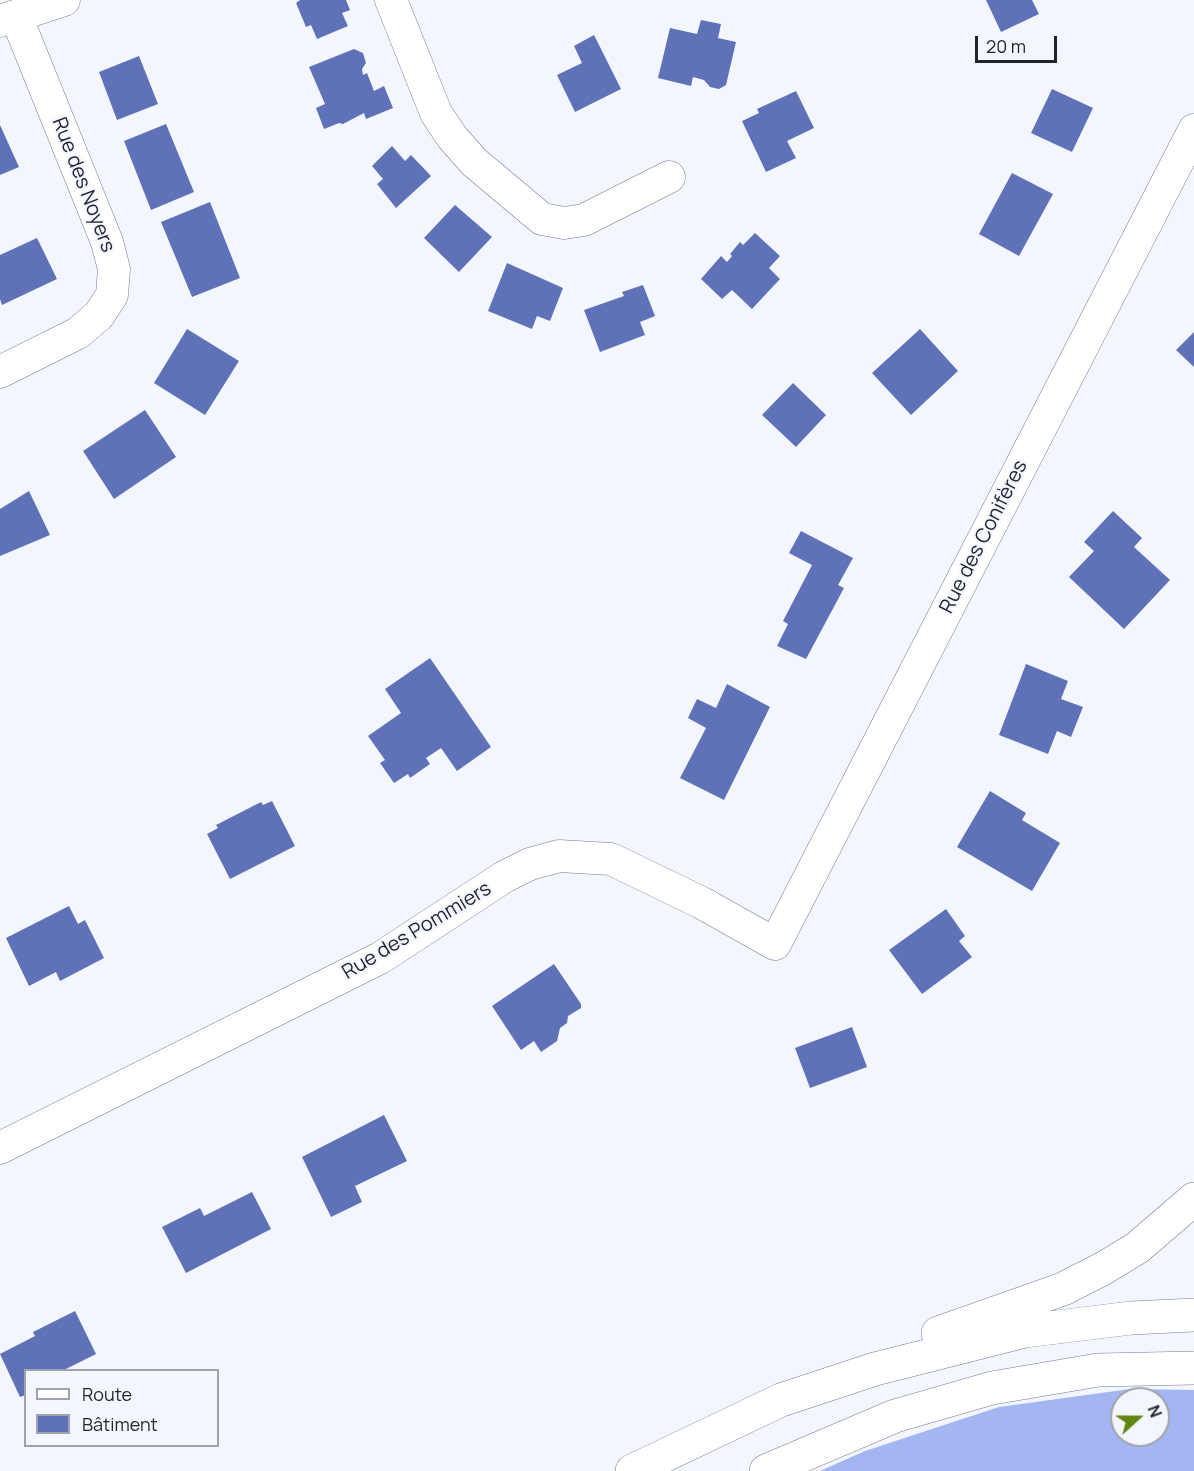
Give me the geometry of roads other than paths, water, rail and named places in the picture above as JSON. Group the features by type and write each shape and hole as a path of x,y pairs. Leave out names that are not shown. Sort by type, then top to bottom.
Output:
{"main road":[{"path":"632,1471 781,1400 934,1334 1063,1289 1137,1248 1194,1199"},
{"path":"781,1400 875,1369 1025,1331 1121,1318 1194,1315"},
{"path":"766,1471 895,1416 992,1388 1098,1370 1194,1368"}],"street":[{"path":"8,18 64,0"},
{"path":"391,0 436,114 452,138 474,162 542,219 564,223 584,220 669,177"},
{"name":"Rue des Noyers","path":"0,372 78,333 99,315 112,295 114,268 107,242 8,18"},
{"name":"Rue des Conifères","path":"775,944 1194,130"},
{"name":"Rue des Pommiers","path":"0,1148 380,958 504,877 530,864 559,856 611,860 702,903 775,944"}]}
